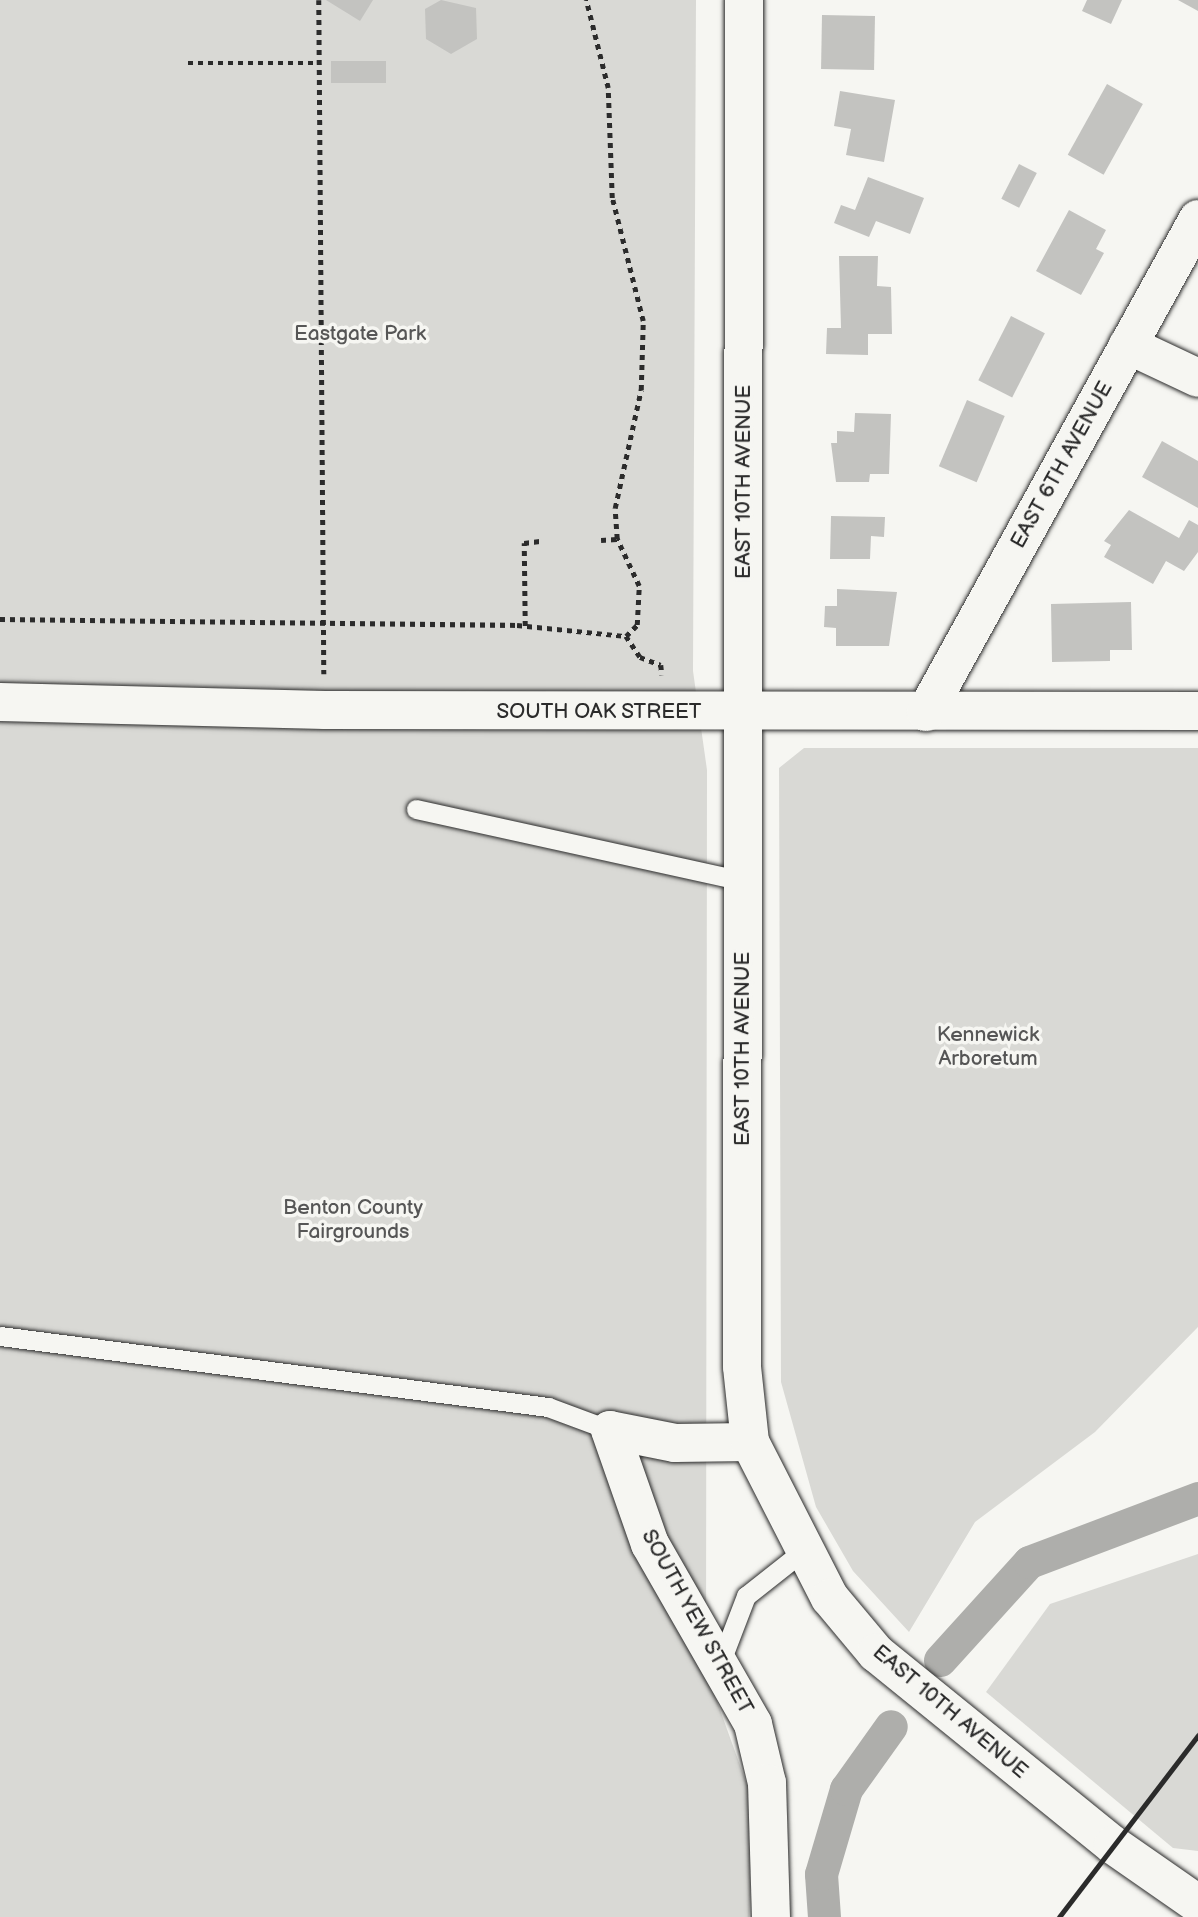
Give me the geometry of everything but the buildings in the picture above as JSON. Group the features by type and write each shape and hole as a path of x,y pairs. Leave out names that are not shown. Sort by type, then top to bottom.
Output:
{"street":[{"name":"EAST 10TH AVENUE","path":"744,0 742,1367 750,1442 803,1551 830,1598 876,1653 1156,1875 1198,1905"},
{"name":"EAST 6TH AVENUE","path":"926,712 1198,219"},
{"path":"1128,345 1198,378"},
{"name":"SOUTH OAK STREET","path":"0,702 325,710 744,713 1198,711"},
{"path":"610,1430 675,1443 750,1442"},
{"name":"SOUTH YEW STREET","path":"610,1430 650,1544 721,1661 753,1724 768,1783 775,1865 771,1917"},
{"path":"1156,1875 1198,1883"}],"lane":[{"path":"416,809 743,881"},
{"path":"0,1336 548,1407 610,1430"},
{"path":"721,1661 746,1596 803,1551"}],"path":[{"path":"319,0 322,624 325,710"},
{"path":"586,0 608,88 612,198 643,321 641,390 615,509 617,539 642,607 626,636"},
{"path":"188,63 319,64"},
{"path":"601,541 617,539"},
{"path":"525,626 524,543 540,541"},
{"path":"1,620 525,626 626,636"},
{"path":"626,636 640,657 661,664 660,712"}],"green space":[{"name":"Benton County Fairgrounds","path":"0,0 696,0 693,671 707,770 706,1671 754,1804 749,1917 0,1917"},
{"name":"Kennewick Arboretum","path":"804,748 1198,748 1198,1327 1095,1432 975,1522 909,1632 853,1571 816,1507 781,1382 779,768"},
{"path":"1198,1554 1198,1851 1173,1848 986,1692 1050,1604"}],"waterway":[{"path":"940,1660 1029,1562 1198,1498"},
{"path":"824,1917 821,1874 846,1789 891,1726"}],"railway":[{"path":"1059,1917 1198,1735"}],"park label":[{"name":"Eastgate Park","path":"360,334"}]}
